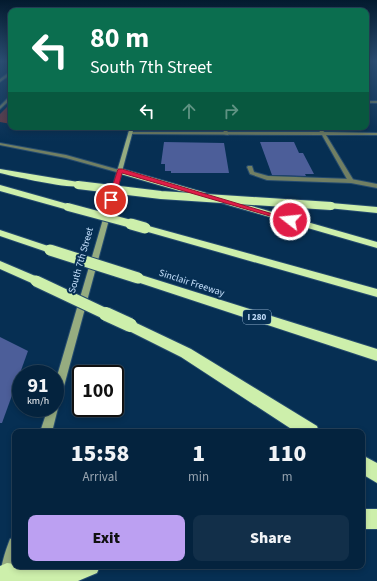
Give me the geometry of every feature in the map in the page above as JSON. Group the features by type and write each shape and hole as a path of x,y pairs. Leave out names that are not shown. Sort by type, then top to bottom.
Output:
{"highway":[{"path":"0,171 49,181 161,195 377,210"},
{"path":"120,171 377,245"},
{"path":"0,188 377,293"},
{"name":"Sinclair Freeway","path":"0,233 377,355"},
{"path":"0,265 130,325 186,353 306,429"},
{"path":"365,466 377,474"},
{"path":"365,519 377,519"},
{"path":"4,576 66,575 82,569"}],"street":[{"path":"0,108 8,100"},
{"name":"South 7th Street","path":"64,369 131,130"},
{"path":"225,130 226,134"},
{"path":"321,130 351,181"},
{"path":"130,133 377,134"},
{"path":"0,144 66,157 120,171"},
{"path":"250,167 252,173 267,178 351,181 377,186"},
{"path":"47,429 50,417"},
{"path":"4,576 12,553"}],"shaded area":[{"path":"8,106 8,123 0,122 0,114"}],"building":[{"path":"164,142 224,143 229,173 171,173 171,171 165,171 165,164 161,164"},
{"path":"260,142 294,142 299,153 303,153 314,174 305,174 306,176 272,175"},
{"path":"0,337 28,351 23,365 12,365 12,395 2,423 0,423"}],"route":[{"path":"111,200 120,171 290,220"}]}
